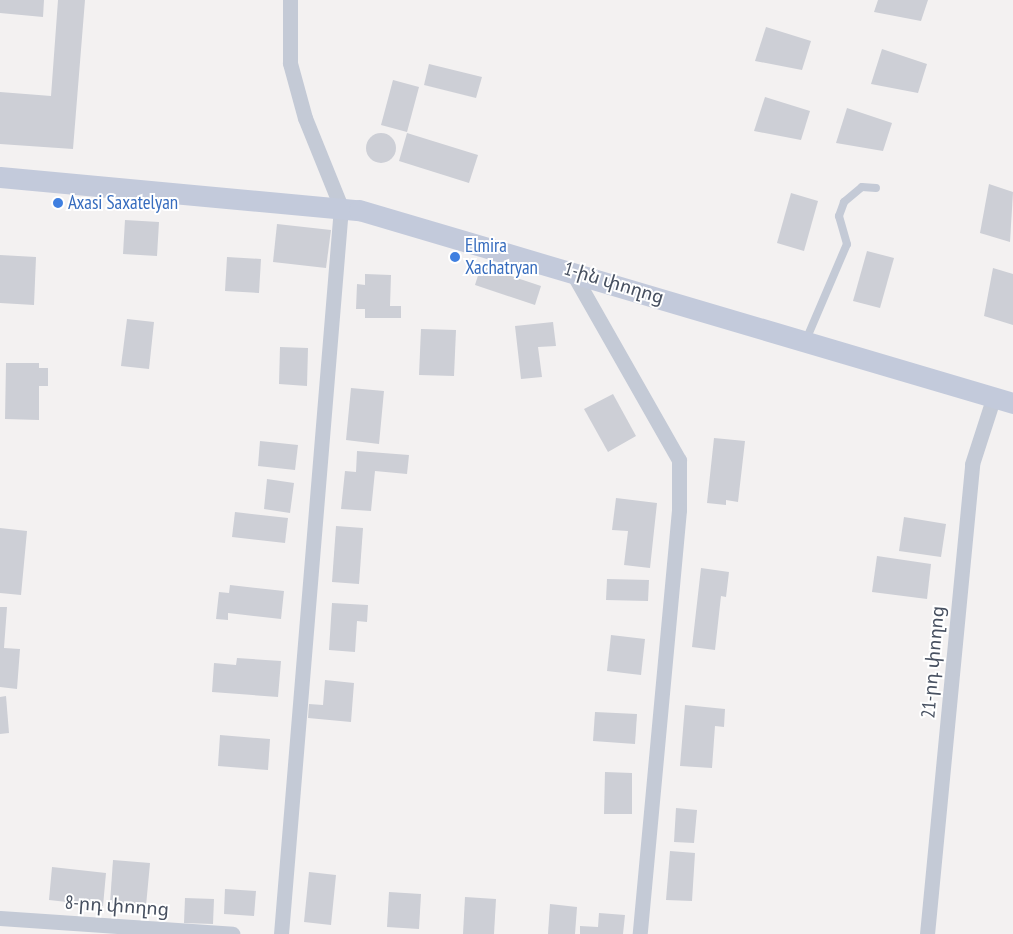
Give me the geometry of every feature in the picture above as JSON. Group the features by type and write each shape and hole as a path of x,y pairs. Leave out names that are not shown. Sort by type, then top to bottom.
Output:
{"main road":[{"name":"1-ին փողոց","path":"0,177 341,207 571,270 805,342 1003,400"}],"street":[{"path":"281,934 341,207 305,118 290,63 290,0"},
{"path":"571,270 679,460 680,510 640,934"},
{"name":"21-րդ փողոց","path":"927,934 972,464 1003,400"},
{"name":"8-րդ փողոց","path":"0,918 232,934"}],"lane":[{"path":"805,342 847,244 839,216 844,202 862,187 876,188"}],"building":[{"path":"0,0 44,0 43,17 0,13"},
{"path":"58,0 85,0 73,149 0,144 0,92 51,96"},
{"path":"878,0 928,0 921,21 874,12"},
{"path":"766,27 811,41 802,70 755,61"},
{"path":"882,49 927,64 918,93 871,84"},
{"path":"429,64 482,77 476,98 424,85"},
{"path":"393,80 419,87 407,132 381,125"},
{"path":"765,97 810,111 801,140 754,131"},
{"path":"847,108 892,123 883,151 836,143"},
{"path":"381,133 391,138 396,148 391,158 381,163 371,158 366,148 371,138"},
{"path":"407,133 478,155 469,183 399,161"},
{"path":"989,184 1013,192 1010,242 980,233"},
{"path":"791,193 818,201 804,251 777,243"},
{"path":"125,220 159,222 157,256 123,254"},
{"path":"277,224 331,230 326,268 273,262"},
{"path":"867,251 894,258 880,308 853,301"},
{"path":"0,255 36,257 34,305 0,303"},
{"path":"227,257 261,259 259,293 225,291"},
{"path":"481,266 541,286 535,305 475,285"},
{"path":"993,268 1013,274 1013,325 984,316"},
{"path":"365,274 391,275 390,306 401,306 401,318 365,318 365,309 356,309 357,284 365,285"},
{"path":"127,319 154,322 149,369 121,366"},
{"path":"553,322 556,346 538,347 542,377 521,379 515,326"},
{"path":"421,329 456,330 454,376 419,375"},
{"path":"280,347 308,348 307,386 279,384"},
{"path":"6,363 39,363 39,368 48,368 48,386 39,386 39,420 5,419"},
{"path":"351,388 384,391 379,444 346,440"},
{"path":"613,394 636,436 608,452 584,409"},
{"path":"714,438 745,441 738,502 726,500 726,505 707,503"},
{"path":"260,441 298,445 295,470 258,466"},
{"path":"357,451 409,455 407,474 375,471 371,511 341,509 345,471 356,472"},
{"path":"267,479 294,483 290,513 264,509"},
{"path":"616,498 657,503 650,568 624,565 628,531 612,530"},
{"path":"235,512 288,518 285,543 232,537"},
{"path":"904,517 946,524 941,557 899,551"},
{"path":"336,526 363,528 359,584 332,582"},
{"path":"0,528 27,531 21,595 0,593"},
{"path":"877,556 931,564 927,599 872,592"},
{"path":"701,568 729,572 726,597 721,596 715,650 692,647"},
{"path":"607,579 649,580 648,601 606,600"},
{"path":"230,585 284,591 281,619 228,613 228,620 216,619 219,592 229,593"},
{"path":"332,603 368,605 367,622 357,621 355,652 329,650"},
{"path":"0,607 7,607 4,648 20,649 17,689 0,687"},
{"path":"611,635 645,639 641,675 607,671"},
{"path":"237,658 281,661 278,697 212,692 214,663 236,665"},
{"path":"325,680 354,683 351,722 308,718 309,704 323,705"},
{"path":"6,696 9,733 0,734 0,697"},
{"path":"685,705 725,709 724,727 715,726 712,768 680,766"},
{"path":"595,712 637,714 635,744 593,741"},
{"path":"220,735 270,739 268,770 218,766"},
{"path":"605,772 632,773 632,814 604,814"},
{"path":"676,808 697,810 694,843 674,842"},
{"path":"670,851 695,853 692,901 666,900"},
{"path":"113,860 150,863 146,906 110,903"},
{"path":"52,867 106,873 103,906 49,900"},
{"path":"309,872 336,875 331,925 304,922"},
{"path":"225,889 256,891 254,916 224,914"},
{"path":"389,892 421,894 419,929 387,927"},
{"path":"465,897 496,899 494,934 463,934"},
{"path":"185,898 214,899 213,924 184,923"},
{"path":"550,904 577,907 575,934 548,934"},
{"path":"599,913 625,915 623,934 580,934 580,926 598,927"}],"place":[{"name":"Axasi Saxatelyan","path":"58,203"},
{"name":"Elmira Xachatryan","path":"455,257"}]}
